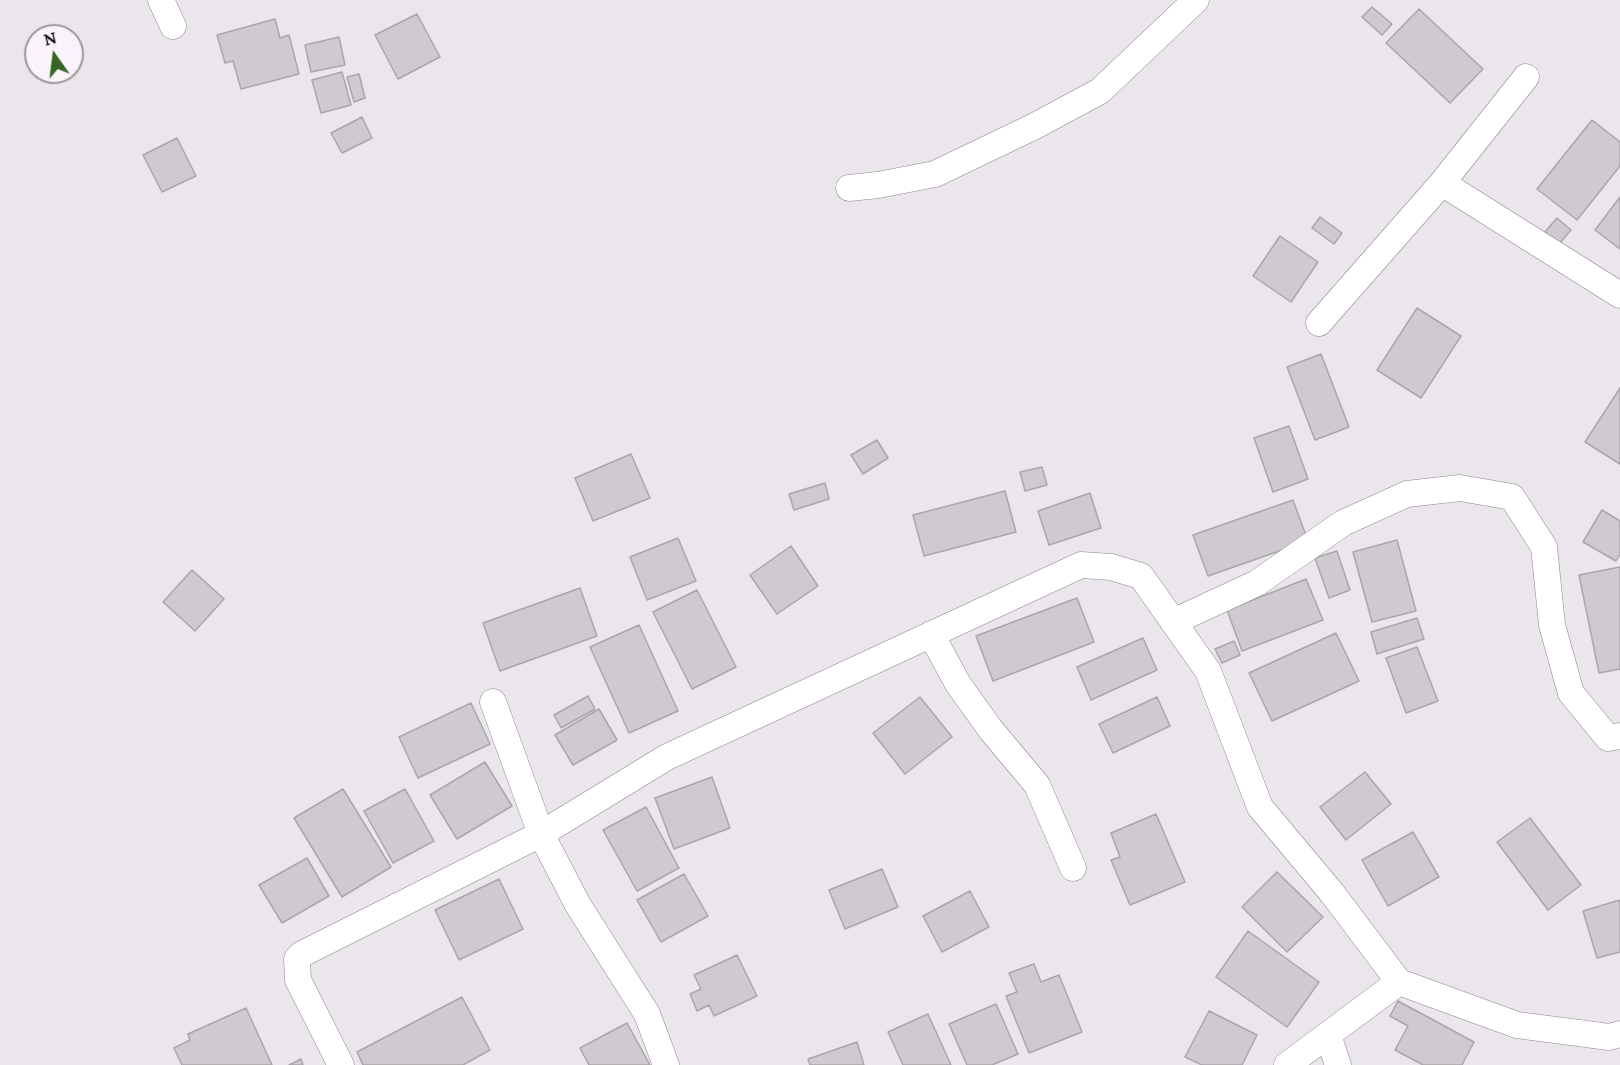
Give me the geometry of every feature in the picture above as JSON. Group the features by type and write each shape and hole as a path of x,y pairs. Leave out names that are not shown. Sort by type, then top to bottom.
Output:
{"street":[{"path":"161,0 173,26"},
{"path":"849,188 935,174 1100,91 1196,0"},
{"path":"1319,323 1442,183 1526,77"},
{"path":"1442,183 1620,295"},
{"path":"1173,622 1257,583 1343,523 1407,494 1460,488 1512,497 1544,547 1552,625 1571,693 1608,738 1620,736"},
{"path":"341,1065 297,980 297,959 302,954 541,834 667,757 1081,565 1111,567 1141,576 1209,670 1260,807 1332,893 1399,982 1517,1025 1610,1037 1620,1034"},
{"path":"931,634 958,684 991,730 1037,785 1073,868"},
{"path":"493,702 541,834 578,905 647,1014 666,1065"},
{"path":"1287,1065 1399,982"},
{"path":"1328,1035 1338,1065"}],"building":[{"path":"1372,7 1392,24 1382,35 1362,17"},
{"path":"1419,9 1483,69 1450,103 1386,43"},
{"path":"417,14 440,57 398,79 375,35"},
{"path":"275,19 280,38 289,35 299,74 241,89 233,61 225,63 217,35"},
{"path":"339,37 345,65 311,72 305,45"},
{"path":"342,72 351,105 321,113 312,80"},
{"path":"359,74 365,98 354,102 347,77"},
{"path":"362,117 372,138 342,153 331,133"},
{"path":"1592,120 1620,142 1620,166 1577,220 1537,189"},
{"path":"177,138 196,176 162,192 143,155"},
{"path":"1620,197 1620,249 1595,230"},
{"path":"1320,217 1342,233 1334,244 1312,228"},
{"path":"1557,218 1571,230 1559,244 1545,232"},
{"path":"1280,236 1318,262 1291,302 1253,276"},
{"path":"1417,308 1461,336 1421,398 1377,370"},
{"path":"1321,354 1349,427 1315,440 1287,367"},
{"path":"1620,388 1620,464 1585,442"},
{"path":"1289,426 1308,479 1273,492 1254,438"},
{"path":"877,440 888,458 863,474 851,455"},
{"path":"631,454 650,498 593,521 575,478"},
{"path":"1042,467 1047,485 1025,491 1020,472"},
{"path":"825,483 829,499 794,510 789,494"},
{"path":"1005,491 1016,532 924,556 913,515"},
{"path":"1090,493 1101,528 1049,545 1038,511"},
{"path":"1293,500 1308,541 1208,576 1193,535"},
{"path":"1602,510 1620,521 1620,554 1616,561 1583,542"},
{"path":"678,538 696,581 647,600 630,557"},
{"path":"1397,540 1416,611 1372,622 1353,552"},
{"path":"791,546 818,586 777,614 750,575"},
{"path":"1337,551 1350,590 1329,598 1315,558"},
{"path":"1620,567 1620,669 1599,673 1579,575"},
{"path":"192,570 224,599 195,631 163,602"},
{"path":"1306,579 1323,620 1242,651 1227,610"},
{"path":"580,588 597,636 500,671 483,623"},
{"path":"697,590 736,667 692,689 653,612"},
{"path":"1077,598 1094,642 993,681 976,636"},
{"path":"1417,618 1424,639 1377,654 1371,632"},
{"path":"639,625 678,711 629,733 590,647"},
{"path":"1336,633 1359,681 1272,721 1249,673"},
{"path":"1143,638 1157,670 1091,700 1077,667"},
{"path":"1234,641 1240,655 1222,663 1215,649"},
{"path":"1417,647 1438,701 1406,713 1386,658"},
{"path":"588,696 595,709 561,728 554,715"},
{"path":"920,697 952,737 905,774 873,733"},
{"path":"1157,697 1170,726 1113,753 1099,724"},
{"path":"471,703 490,744 418,778 399,737"},
{"path":"599,709 617,740 573,765 555,735"},
{"path":"485,762 512,806 457,839 430,795"},
{"path":"1365,772 1391,804 1346,840 1320,807"},
{"path":"712,777 730,828 674,849 655,798"},
{"path":"343,789 391,867 342,897 294,818"},
{"path":"405,789 434,841 393,863 364,811"},
{"path":"646,807 679,868 637,891 603,830"},
{"path":"1156,814 1185,882 1130,905 1111,860 1120,857 1111,833"},
{"path":"1530,818 1581,885 1548,910 1497,842"},
{"path":"1413,832 1439,877 1388,906 1362,860"},
{"path":"307,858 329,896 282,923 259,885"},
{"path":"882,869 898,907 845,929 829,890"},
{"path":"1277,872 1323,917 1287,952 1242,907"},
{"path":"684,874 708,916 661,942 637,900"},
{"path":"499,879 523,929 459,960 435,910"},
{"path":"970,891 989,927 942,952 923,916"},
{"path":"1620,900 1620,952 1597,958 1583,911"},
{"path":"1248,931 1319,982 1287,1027 1216,977"},
{"path":"737,955 757,996 714,1016 709,1005 697,1011 690,994 701,989 694,975"},
{"path":"1034,964 1041,982 1059,975 1082,1032 1029,1053 1006,996 1017,992 1009,973"},
{"path":"462,997 490,1050 463,1065 363,1065 357,1052"},
{"path":"1398,1001 1474,1042 1462,1065 1423,1065 1395,1050 1408,1026 1390,1016"},
{"path":"996,1004 1018,1054 992,1065 967,1065 949,1024"},
{"path":"246,1008 272,1065 182,1065 174,1048 190,1040 188,1034"},
{"path":"1209,1011 1257,1035 1242,1065 1202,1065 1185,1057"},
{"path":"928,1014 951,1065 903,1065 888,1032"},
{"path":"627,1023 650,1065 589,1065 580,1048"},
{"path":"857,1042 864,1065 810,1065 808,1059"},
{"path":"301,1059 303,1065 289,1065"}]}
